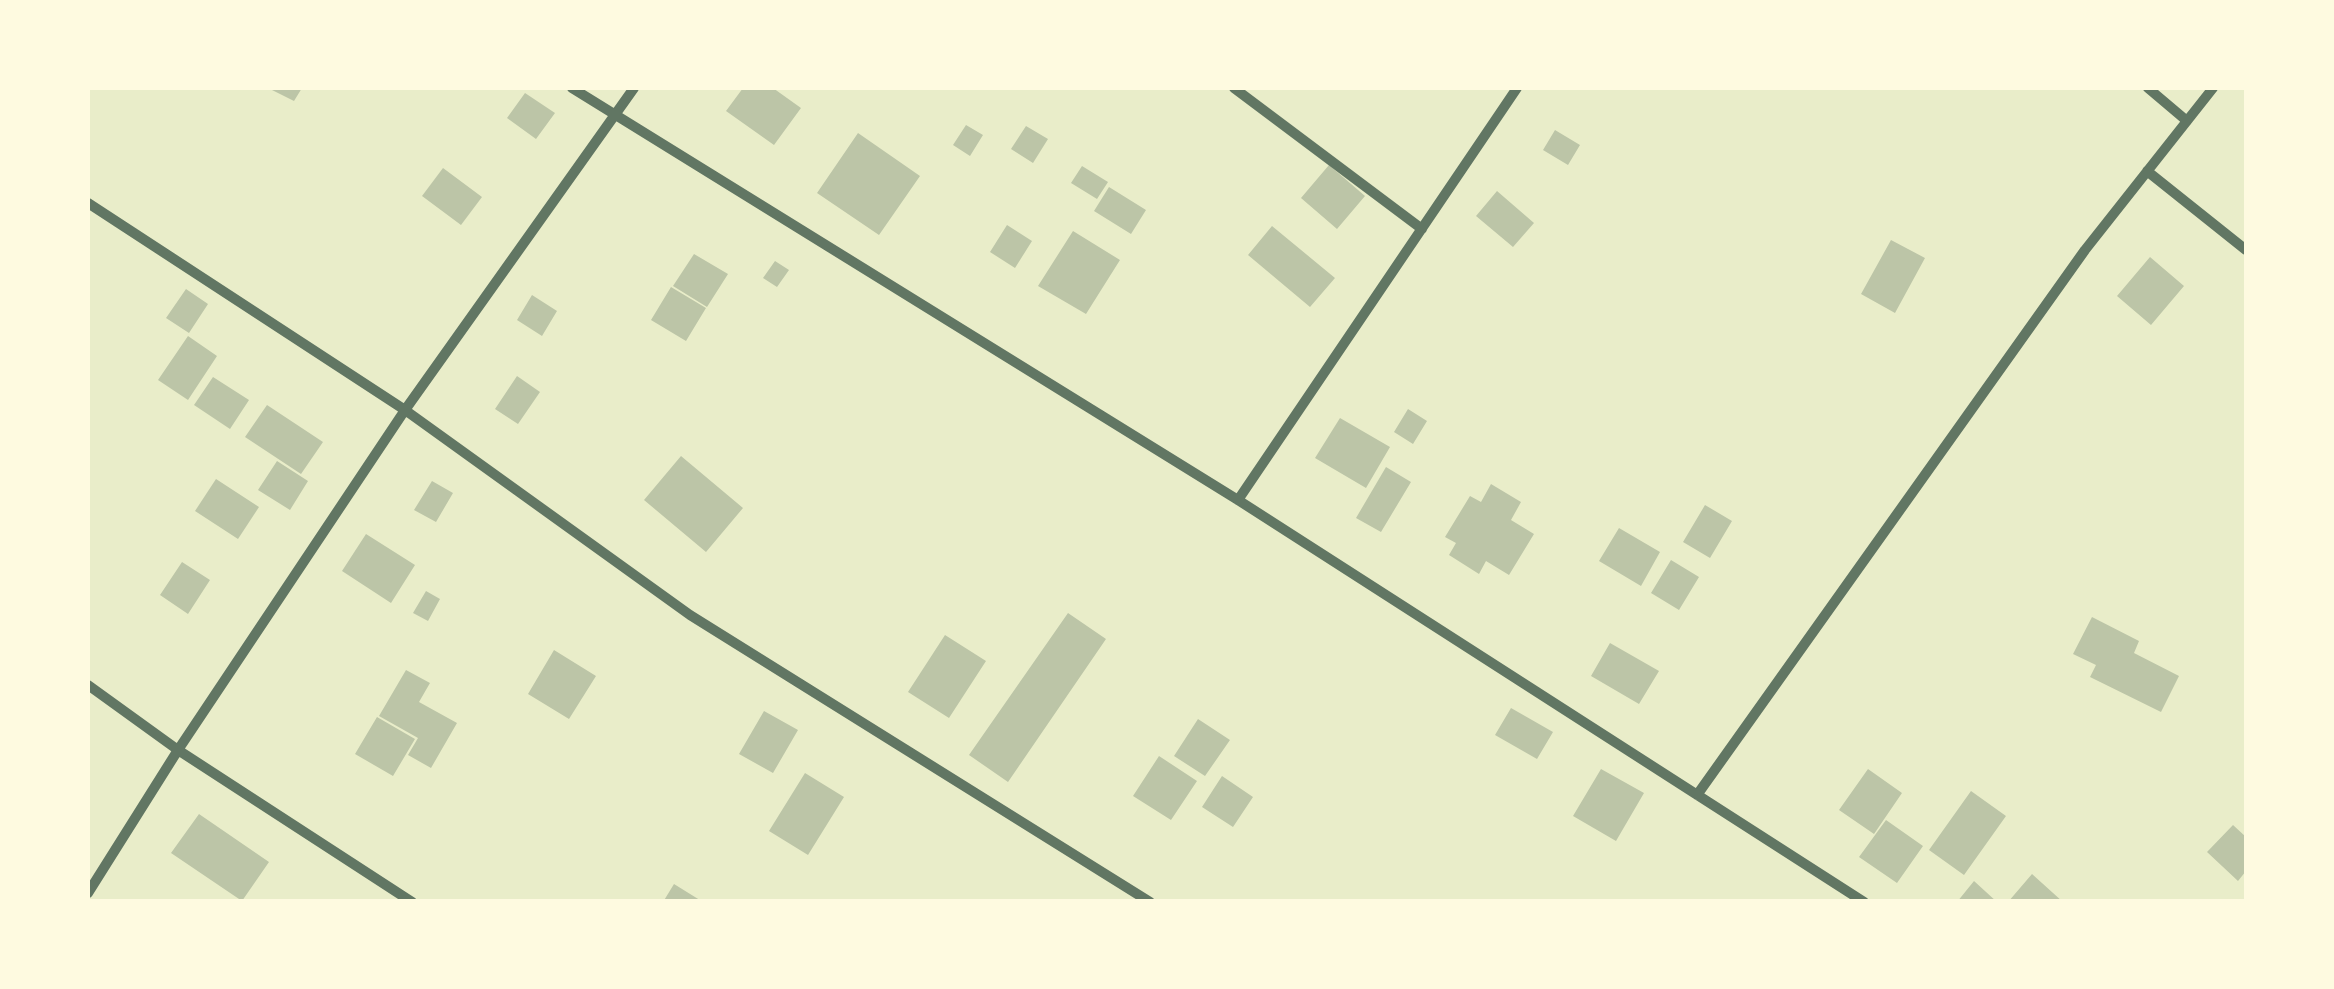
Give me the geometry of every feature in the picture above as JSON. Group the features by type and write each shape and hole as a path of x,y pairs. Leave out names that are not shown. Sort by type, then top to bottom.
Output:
{"street":[{"path":"572,88 1238,500 1864,902"},
{"path":"88,892 405,410 634,88"},
{"path":"1234,88 1422,229"},
{"path":"1238,500 1518,88"},
{"path":"2148,88 2187,121"},
{"path":"1697,794 2085,250 2213,88"},
{"path":"2148,172 2246,250"},
{"path":"88,204 405,410 690,615 1150,902"},
{"path":"88,685 178,750 412,902"}],"building":[{"path":"268,88 302,88 294,101"},
{"path":"743,88 773,88 801,108 774,145 726,111"},
{"path":"525,93 555,113 536,139 507,118"},
{"path":"966,125 983,135 970,156 953,145"},
{"path":"1026,126 1048,139 1033,163 1011,149"},
{"path":"1555,130 1580,145 1568,165 1543,150"},
{"path":"858,133 920,176 879,235 817,193"},
{"path":"1329,165 1365,196 1337,229 1301,198"},
{"path":"1082,166 1108,182 1097,199 1071,183"},
{"path":"443,168 482,197 461,225 422,196"},
{"path":"1109,187 1146,210 1131,234 1094,211"},
{"path":"1497,191 1534,223 1513,247 1476,216"},
{"path":"1007,225 1032,241 1015,268 990,252"},
{"path":"1272,226 1335,278 1310,307 1248,255"},
{"path":"1073,231 1120,260 1086,314 1038,286"},
{"path":"1891,240 1925,258 1895,313 1861,294"},
{"path":"694,254 728,274 707,307 673,286"},
{"path":"2150,257 2184,286 2151,325 2117,296"},
{"path":"775,261 789,270 777,287 763,278"},
{"path":"671,287 706,308 686,341 651,320"},
{"path":"186,289 208,304 189,333 166,318"},
{"path":"532,295 557,311 542,336 517,320"},
{"path":"188,336 217,356 188,400 158,380"},
{"path":"517,376 540,392 518,424 495,409"},
{"path":"213,377 249,400 230,429 194,405"},
{"path":"267,405 323,442 301,474 245,437"},
{"path":"1408,409 1427,421 1413,444 1394,432"},
{"path":"1340,418 1390,447 1366,488 1315,458"},
{"path":"681,456 743,508 706,552 644,500"},
{"path":"277,461 308,481 290,510 258,490"},
{"path":"1386,467 1411,482 1381,532 1356,518"},
{"path":"216,479 259,507 238,539 195,511"},
{"path":"432,481 453,493 436,522 414,510"},
{"path":"1491,484 1521,502 1511,520 1534,534 1509,575 1486,561 1479,574 1449,555 1456,543 1445,537 1470,496 1481,502"},
{"path":"1705,505 1732,521 1710,558 1683,542"},
{"path":"1619,528 1660,552 1641,586 1599,561"},
{"path":"366,534 415,565 391,603 342,571"},
{"path":"1671,560 1699,577 1679,610 1651,593"},
{"path":"182,562 210,580 188,614 160,595"},
{"path":"426,591 440,599 428,621 413,613"},
{"path":"1068,613 1106,639 1008,782 969,755"},
{"path":"2092,617 2139,641 2134,653 2179,676 2161,712 2090,677 2096,665 2073,654"},
{"path":"945,635 986,661 949,718 908,692"},
{"path":"1610,643 1659,671 1639,704 1591,676"},
{"path":"554,650 596,676 569,719 528,694"},
{"path":"406,670 430,683 419,702 457,723 431,768 408,755 418,738 379,716"},
{"path":"1511,708 1553,732 1537,759 1495,735"},
{"path":"764,711 798,730 773,773 739,754"},
{"path":"377,717 415,739 393,776 355,754"},
{"path":"1198,719 1230,740 1205,776 1174,756"},
{"path":"1159,756 1197,781 1171,820 1133,796"},
{"path":"1601,769 1644,793 1616,841 1573,816"},
{"path":"1868,769 1902,793 1874,834 1839,810"},
{"path":"805,773 844,797 808,855 769,831"},
{"path":"1222,776 1253,797 1233,827 1202,807"},
{"path":"1971,791 2006,816 1964,875 1929,850"},
{"path":"199,814 269,862 242,901 171,853"},
{"path":"1886,820 1923,846 1897,883 1859,857"},
{"path":"2233,825 2246,837 2246,871 2238,881 2207,852"},
{"path":"2032,874 2063,902 2008,902"},
{"path":"1974,881 1997,902 1957,902"},
{"path":"674,884 703,902 663,902"}]}
